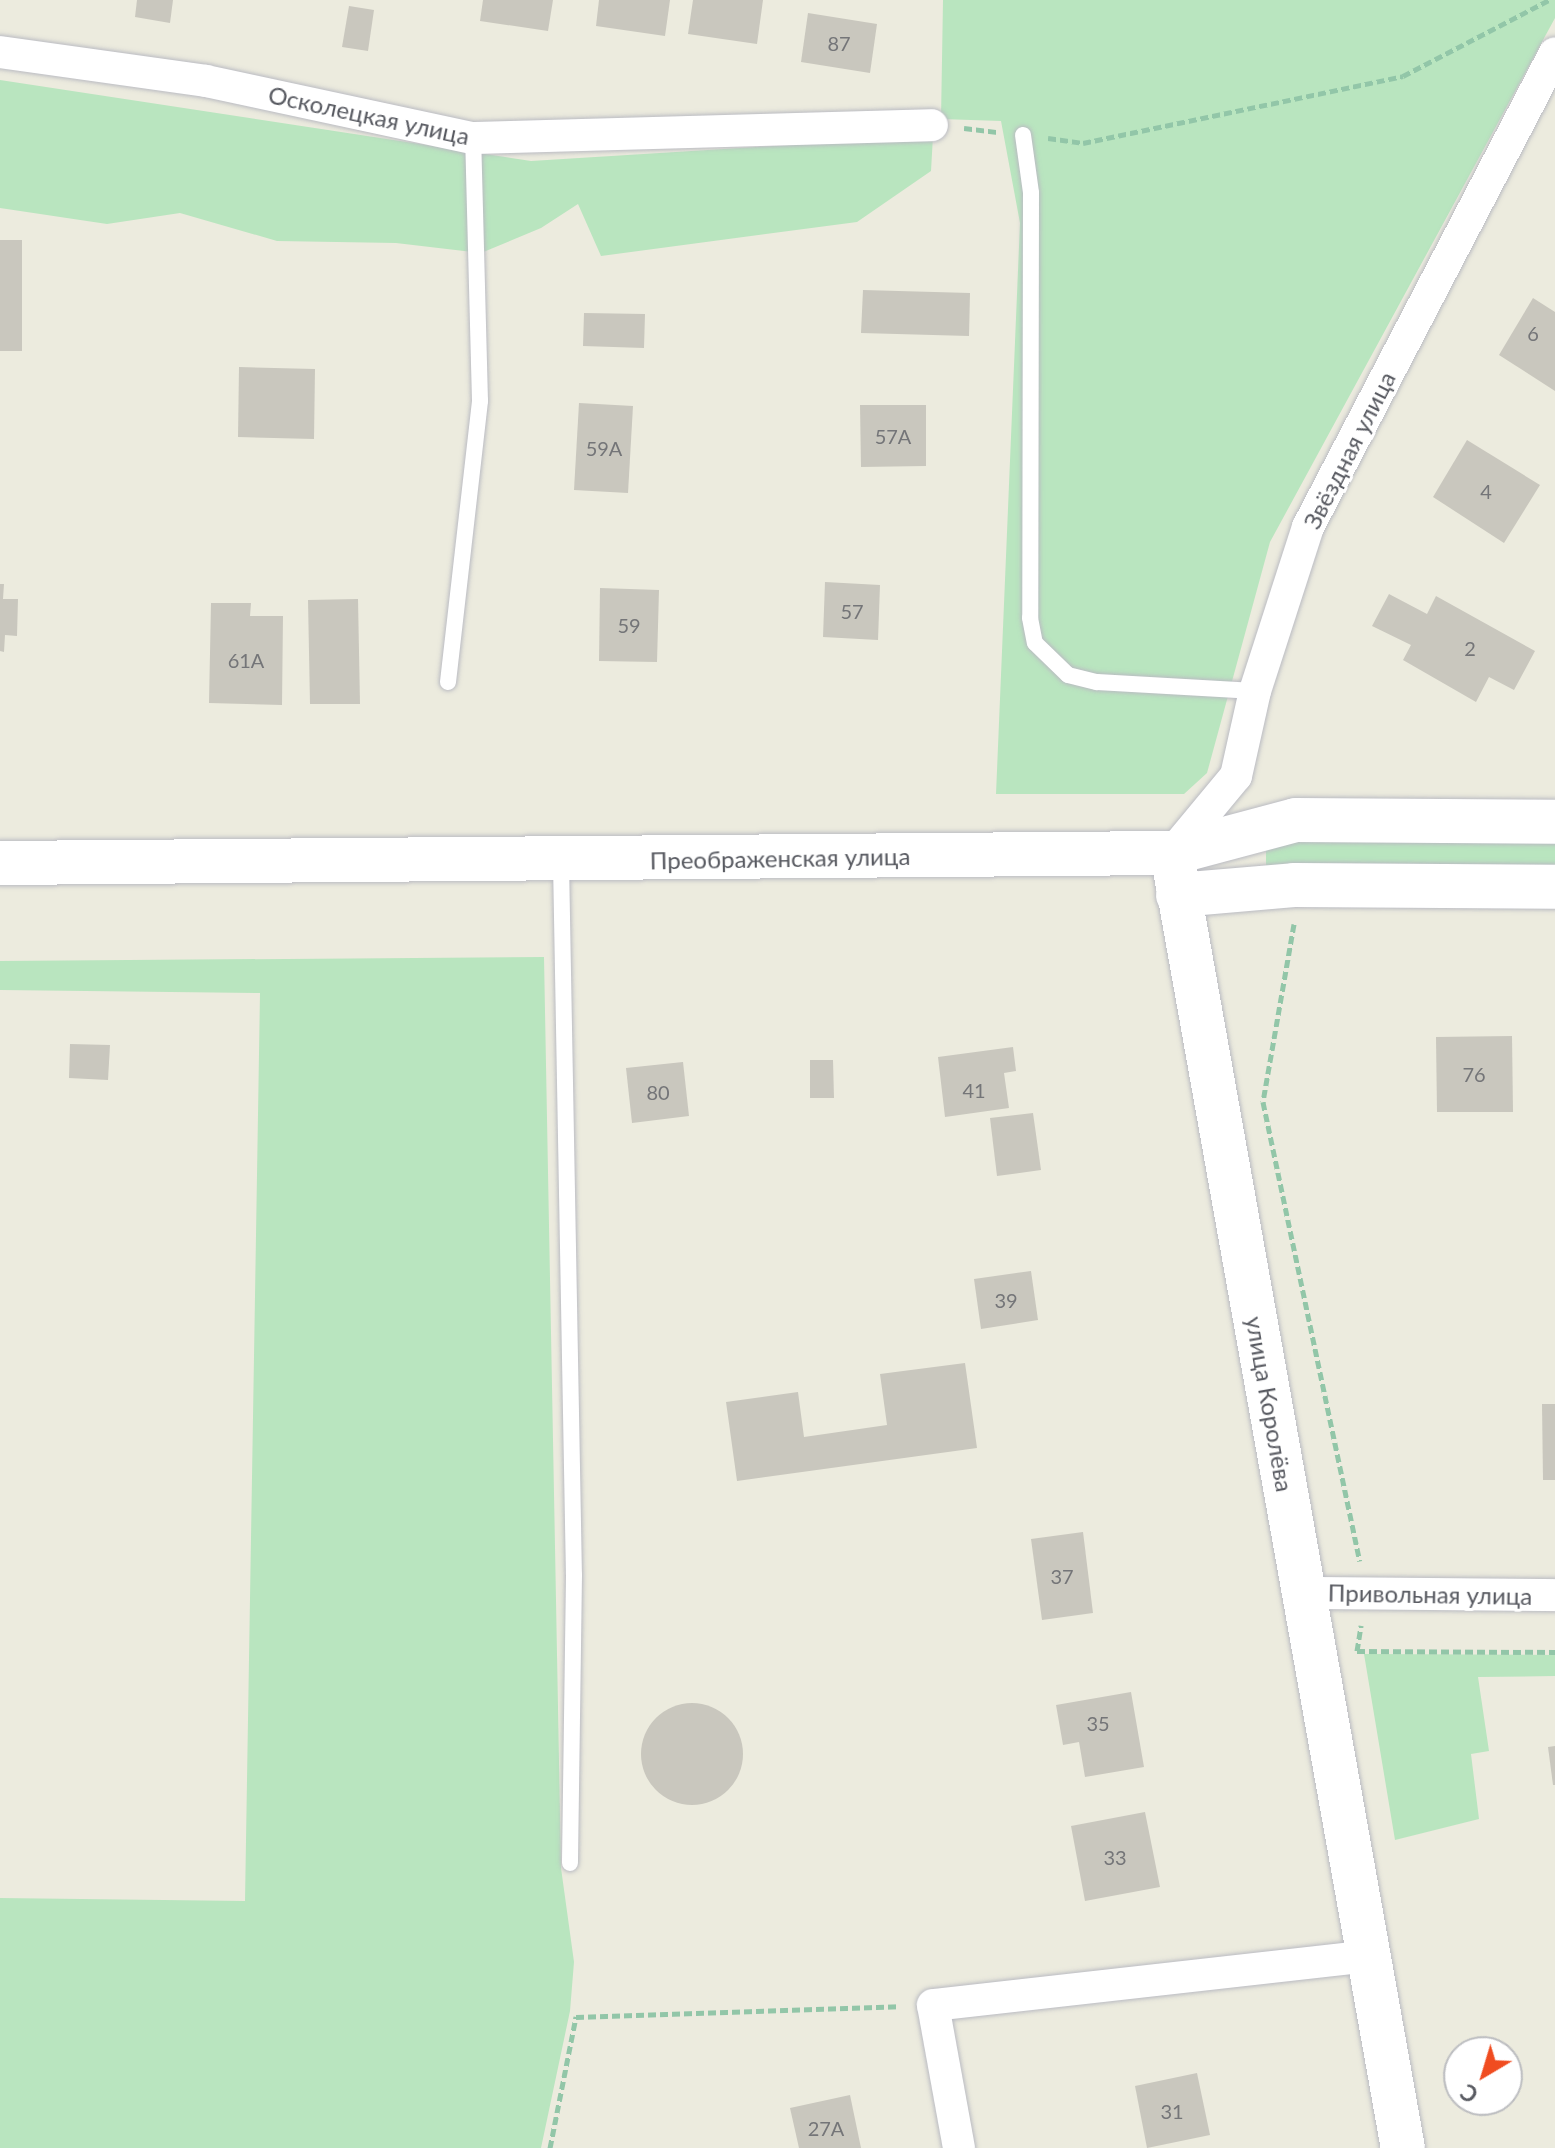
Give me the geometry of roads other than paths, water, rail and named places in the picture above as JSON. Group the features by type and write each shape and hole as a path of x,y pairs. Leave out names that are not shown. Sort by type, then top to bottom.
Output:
{"main road":[{"name":"Преображенская улица","path":"0,863 561,862 1172,853 1296,820 1555,822"},
{"name":"улица Королёва","path":"1172,853 1403,2148"},
{"path":"1178,895 1294,885 1555,887"}],"street":[{"name":"Осколецкая улица","path":"0,52 206,81 473,138 932,125"},
{"name":"Звёздная улица","path":"1172,853 1236,776 1255,691 1308,527 1555,53"},
{"name":"Привольная улица","path":"1304,1593 1555,1595"},
{"path":"959,2148 933,2005 1368,1956"}],"lane":[{"path":"1023,135 1031,193 1030,618 1035,643 1068,675 1097,682 1255,691"},
{"path":"448,682 480,401 473,138"},
{"path":"561,862 574,1575 570,1863"}]}
